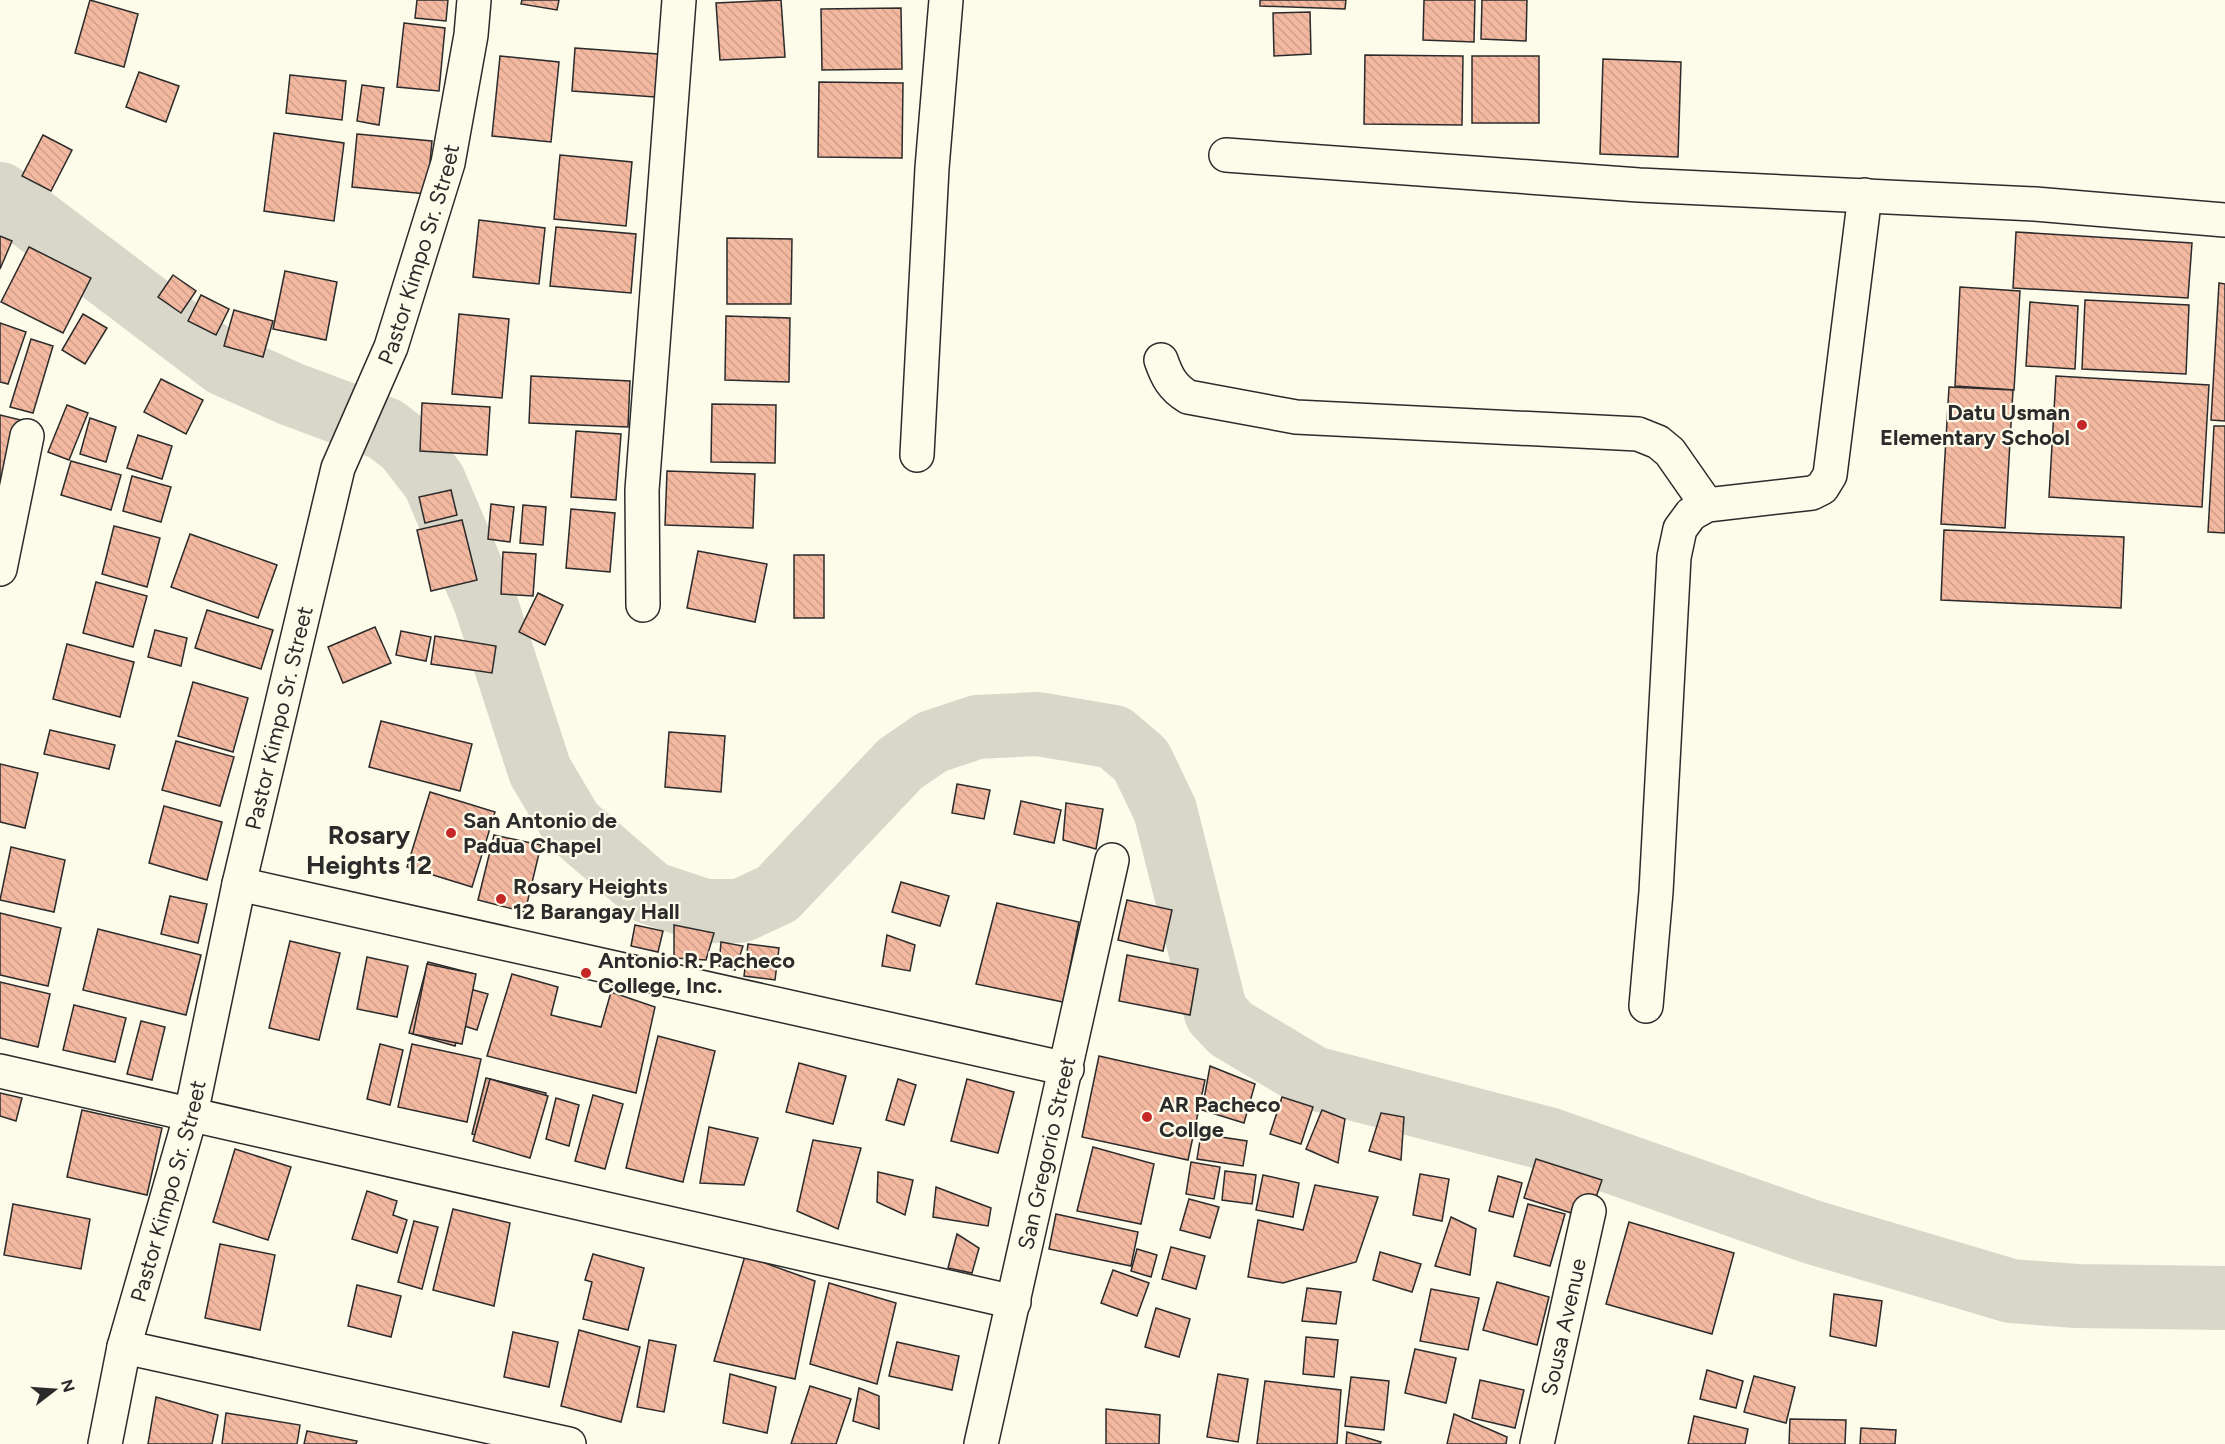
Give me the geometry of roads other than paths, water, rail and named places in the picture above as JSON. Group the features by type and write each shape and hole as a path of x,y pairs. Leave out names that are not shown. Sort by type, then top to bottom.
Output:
{"street":[{"name":"Pastor Kimpo Sr. Street","path":"105,1444 124,1347 191,1114 239,884 338,468 391,346 448,163 471,35 474,0"},
{"path":"643,605 642,490 679,0"},
{"path":"917,455 932,168 946,0"},
{"path":"1226,155 1627,184 2036,204 2225,220"},
{"path":"1646,1006 1656,892 1674,557 1680,529 1691,514 1707,505 1812,493 1822,488 1830,475 1865,195"},
{"path":"1161,360 1167,377 1176,389 1188,397 1296,417 1638,434 1658,442 1670,452 1707,505"},
{"path":"0,569 27,436"},
{"name":"San Gregorio Street","path":"981,1444 1067,1069 1112,860"},
{"path":"239,884 1067,1069"},
{"path":"0,1071 1014,1302"},
{"name":"Sousa Avenue","path":"1537,1444 1589,1211"},
{"path":"124,1347 569,1444"}],"waterway":[{"path":"0,194 224,364 291,394 385,429 406,445 434,481 485,601 540,771 572,825 651,893 705,911 740,911 777,894 900,764 932,742 977,727 1038,724 1114,737 1141,760 1165,810 1216,1013 1231,1029 1313,1078 1548,1139 1812,1232 2011,1291 2076,1296 2225,1298"}],"place":[{"name":"Datu Usman Elementary School","path":"2082,425"},
{"name":"San Antonio de Padua Chapel","path":"451,833"},
{"name":"Rosary Heights 12 Barangay Hall","path":"501,899"},
{"name":"Antonio R. Pacheco College, Inc.","path":"586,973"},
{"name":"AR Pacheco Collge","path":"1147,1117"}],"district":[{"name":"Rosary Heights 12","path":"369,850"}]}
